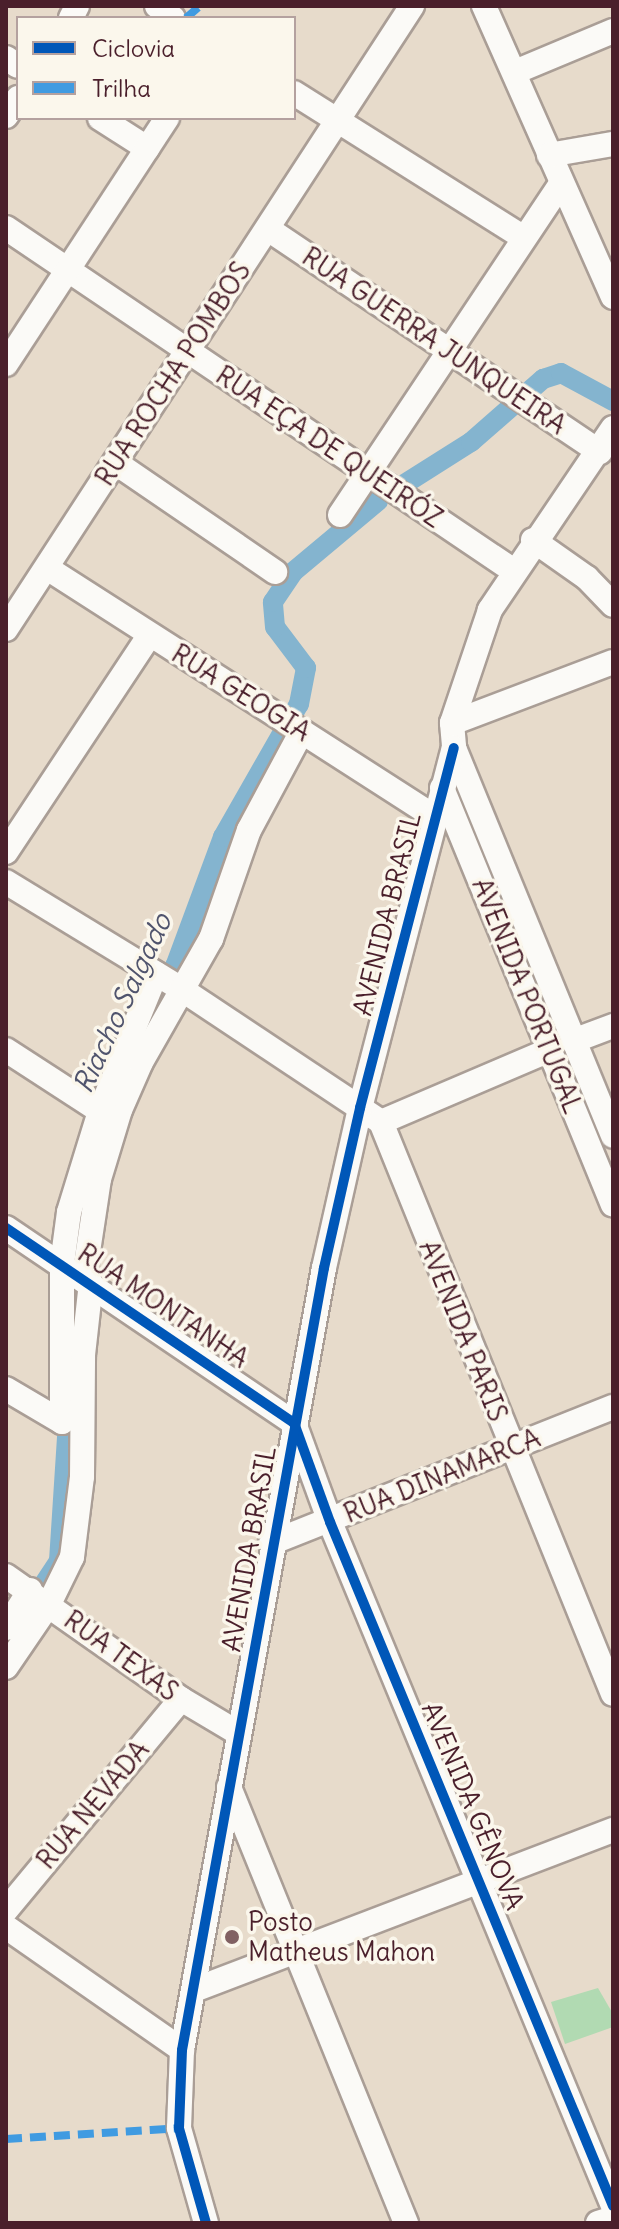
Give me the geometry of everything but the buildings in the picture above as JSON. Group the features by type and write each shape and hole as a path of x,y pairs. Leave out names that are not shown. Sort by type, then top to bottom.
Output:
{"street":[{"name":"RUA ROCHA POMBOS","path":"6,629 412,6"},
{"path":"484,6 613,297"},
{"path":"515,72 613,31"},
{"path":"296,94 523,237"},
{"path":"103,120 147,148"},
{"path":"6,364 66,267 166,120"},
{"path":"549,155 613,144"},
{"path":"340,515 561,183"},
{"name":"RUA EÇA DE QUEIRÓZ","path":"6,228 367,475 514,571"},
{"name":"RUA GUERRA JUNQUEIRA","path":"268,229 600,452"},
{"path":"454,748 452,723 475,644 533,540 600,452 613,428"},
{"path":"116,463 275,572"},
{"path":"533,540 587,578 613,605"},
{"name":"RUA GEOGIA","path":"47,568 435,817"},
{"path":"6,852 149,636"},
{"path":"452,723 613,662"},
{"path":"6,1628 72,1557 82,1477 83,1355 75,1185 100,1111 169,982 211,939 260,804 301,730"},
{"name":"AVENIDA BRASIL","path":"206,2223 179,2128 182,2050 294,1423 360,1108 454,748"},
{"name":"AVENIDA PORTUGAL","path":"454,748 613,1136"},
{"name":"AVENIDA PORTUGAL","path":"442,788 613,1204"},
{"path":"6,882 169,982 381,1122 550,1050"},
{"path":"6,1389 62,1422 77,1273 109,1143 169,982"},
{"path":"573,1041 613,1026"},
{"path":"6,1050 100,1111"},
{"name":"AVENIDA PARIS","path":"381,1122 510,1447 613,1694"},
{"name":"RUA MONTANHA","path":"6,1228 77,1273 294,1423"},
{"name":"RUA DINAMARCA","path":"271,1543 613,1407"},
{"name":"AVENIDA GÊNOVA","path":"294,1423 330,1522 480,1878 613,2206"},
{"name":"RUA TEXAS","path":"6,1576 181,1699 238,1733"},
{"path":"6,1667 37,1595"},
{"name":"RUA NEVADA","path":"6,1910 181,1699"},
{"path":"229,1787 406,2223"},
{"path":"194,1990 480,1878 613,1830"},
{"path":"6,1927 182,2050"},
{"path":"598,2223 613,2218"}],"green space":[{"path":"598,1988 613,2014 613,2027 565,2044 551,2002"}],"waterway":[{"name":"Riacho Salgado","path":"395,490 471,442 543,379 561,373 613,401"},
{"name":"Riacho Salgado","path":"160,991 176,964 223,837 299,704 306,668 275,627 273,602 293,572 378,501"},
{"name":"Riacho Salgado","path":"28,1608 59,1561 69,1405"}],"marked path":[{"path":"188,16 200,6"},
{"path":"6,2139 179,2128"}],"cycle path":[{"path":"206,2223 179,2128 182,2050 324,1268 360,1108 454,748"},
{"path":"6,1228 294,1423 330,1522 613,2206"}],"place":[{"name":"Posto Matheus Mahon","path":"232,1937"}]}
